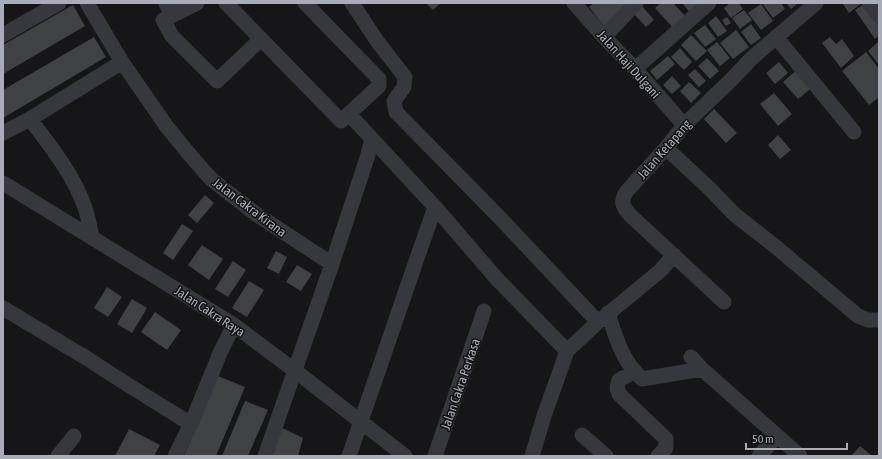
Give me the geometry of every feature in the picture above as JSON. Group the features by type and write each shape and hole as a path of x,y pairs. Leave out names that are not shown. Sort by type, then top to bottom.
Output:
{"street":[{"path":"3,35 59,3"},
{"name":"Jalan Cakra Kirana","path":"87,3 122,62 167,127 211,179 256,214 332,264"},
{"path":"166,3 167,6 173,3"},
{"path":"197,3 163,20 172,36 217,82 261,39"},
{"path":"226,3 341,121 379,86 379,79 305,3"},
{"path":"352,3 376,41 405,77 404,87 394,101 396,112 502,220 603,318 634,372 642,379 702,369"},
{"name":"Jalan Haji Dulgani","path":"574,3 684,125"},
{"path":"604,37 636,3"},
{"path":"636,70 709,3"},
{"name":"Jalan Ketapang","path":"724,302 626,211 622,201 623,197 684,125 752,58 816,3"},
{"path":"869,3 879,16"},
{"path":"776,37 854,132"},
{"path":"3,133 30,119 122,62"},
{"path":"349,114 435,207 497,279 566,351"},
{"path":"30,119 58,157 75,185 85,206 92,238"},
{"path":"265,456 332,264 372,139"},
{"path":"666,148 710,189 734,214 858,316 868,320 879,320"},
{"name":"Jalan Cakra Raya","path":"3,183 234,325 405,456"},
{"path":"349,456 435,207"},
{"path":"532,456 566,351 660,271 674,255"},
{"path":"3,308 88,359 191,424"},
{"name":"Jalan Cakra Perkasa","path":"436,456 484,311"},
{"path":"175,456 191,424 220,353 234,325"},
{"path":"691,357 702,369 800,456"},
{"path":"634,372 619,380 617,388 619,394 666,439 666,448 658,456"},
{"path":"582,435 606,456"},
{"path":"58,456 74,436"},
{"path":"759,456 777,436"}],"building":[{"path":"426,3 441,3 433,10"},
{"path":"594,3 629,3 604,26 589,7"},
{"path":"661,3 673,3 687,18 674,29 655,8"},
{"path":"682,3 706,3 692,15"},
{"path":"730,3 739,3 743,9 731,18 724,8"},
{"path":"762,3 781,3 785,9 773,18"},
{"path":"786,3 798,3 791,9"},
{"path":"842,3 862,3 849,13"},
{"path":"761,4 773,21 761,30 748,13"},
{"path":"864,4 879,26 879,36 875,39 855,10"},
{"path":"73,5 85,26 3,74 3,45"},
{"path":"642,6 654,20 646,27 634,14"},
{"path":"744,10 752,20 740,29 732,18"},
{"path":"716,16 727,31 718,37 708,23"},
{"path":"727,17 731,23 726,26 722,20"},
{"path":"751,24 761,38 751,45 741,32"},
{"path":"705,25 716,39 705,47 694,33"},
{"path":"736,30 749,47 733,59 720,43"},
{"path":"691,35 707,51 696,61 681,45"},
{"path":"94,37 106,57 3,118 3,90"},
{"path":"830,37 836,44 842,39 854,56 841,68 822,43"},
{"path":"879,41 879,65 868,51"},
{"path":"717,42 730,58 720,66 707,50"},
{"path":"680,48 692,62 684,70 671,57"},
{"path":"866,52 879,69 879,97 869,105 842,71"},
{"path":"668,56 675,64 657,80 650,71"},
{"path":"707,58 719,71 710,79 698,66"},
{"path":"779,62 788,73 775,84 766,73"},
{"path":"799,68 814,86 798,99 783,82"},
{"path":"695,69 706,81 699,87 688,75"},
{"path":"672,76 681,86 672,94 663,85"},
{"path":"689,82 701,93 691,103 680,91"},
{"path":"774,93 792,114 778,126 760,104"},
{"path":"714,109 737,133 726,143 704,119"},
{"path":"778,135 791,150 780,159 768,145"},
{"path":"205,195 214,203 197,223 188,215"},
{"path":"182,224 193,231 173,260 163,253"},
{"path":"202,245 223,259 209,280 188,265"},
{"path":"276,251 287,257 279,274 267,268"},
{"path":"233,261 246,270 228,297 215,289"},
{"path":"297,265 312,274 301,291 286,282"},
{"path":"249,281 264,290 247,317 232,308"},
{"path":"107,287 122,297 108,317 94,308"},
{"path":"132,299 147,308 132,333 117,324"},
{"path":"155,312 181,330 167,350 141,332"},
{"path":"218,376 245,387 216,456 184,456"},
{"path":"245,401 268,410 248,456 222,456"},
{"path":"280,427 303,438 298,456 266,456"},
{"path":"129,429 160,445 154,456 115,456"},
{"path":"860,446 872,456 851,456"}]}
